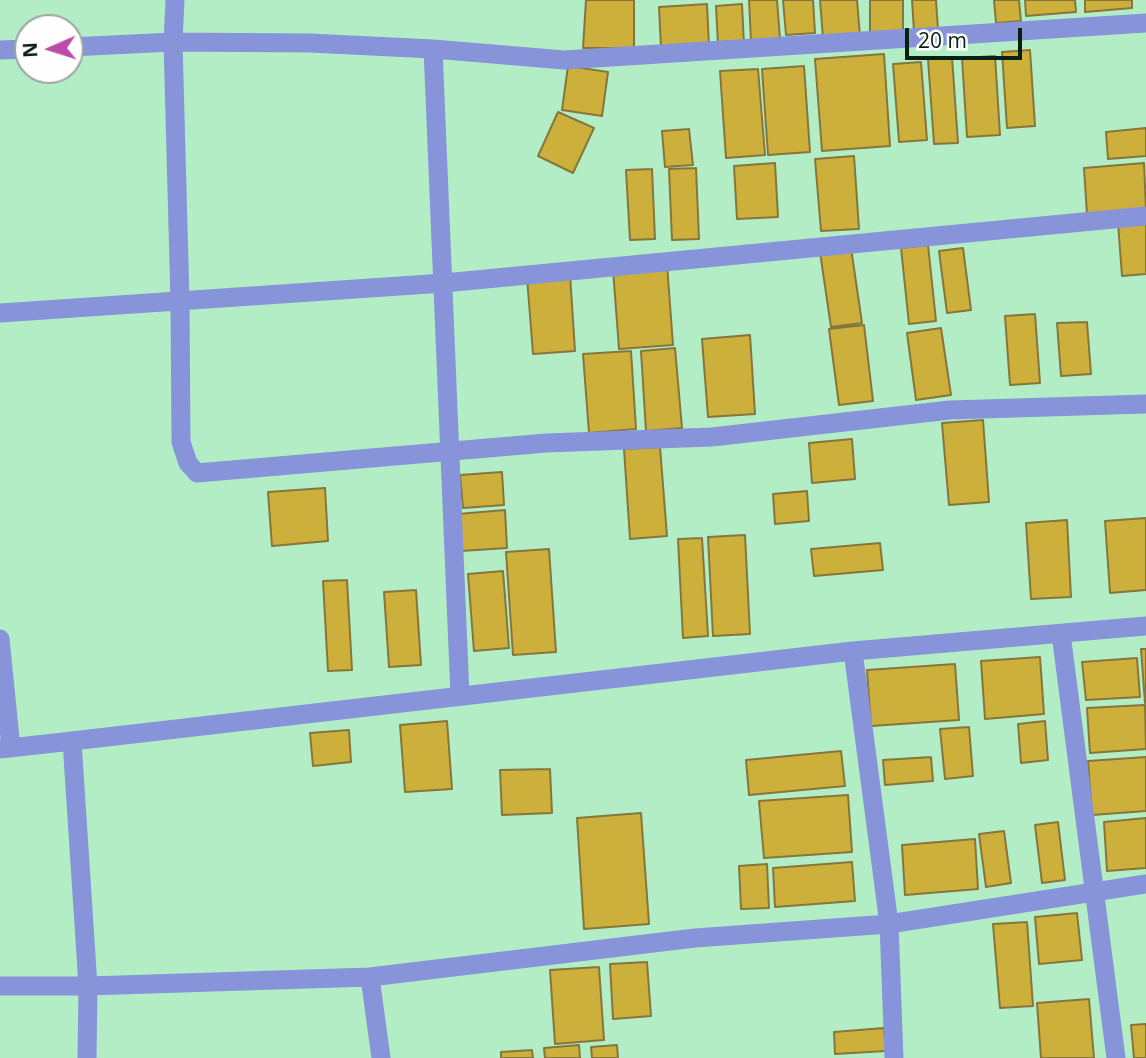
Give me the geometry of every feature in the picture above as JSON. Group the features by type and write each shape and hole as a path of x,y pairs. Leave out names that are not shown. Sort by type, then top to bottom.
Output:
{"street":[{"path":"175,0 173,42 181,442 188,463 197,473 546,443 712,437 950,410 1146,404"},
{"path":"84,46 173,42 310,43 433,49 564,60 1146,23"},
{"path":"433,49 460,696"},
{"path":"0,313 444,283 1146,216"},
{"path":"0,639 6,748 853,651 1146,626"},
{"path":"1061,634 1116,1058"},
{"path":"853,651 889,924 894,1058"},
{"path":"72,741 88,986 88,1058"},
{"path":"0,985 88,986 370,977 695,938 889,924 1146,884"},
{"path":"370,977 381,1058"}],"building":[{"path":"586,0 634,0 634,48 583,48"},
{"path":"749,0 777,0 780,39 751,41"},
{"path":"783,0 813,0 815,33 786,35"},
{"path":"820,0 857,0 860,36 823,38"},
{"path":"870,0 903,0 903,32 870,32"},
{"path":"912,0 936,0 938,29 914,31"},
{"path":"994,0 1019,0 1021,21 996,23"},
{"path":"1025,0 1075,0 1076,12 1026,16"},
{"path":"1085,0 1132,0 1132,8 1085,12"},
{"path":"707,4 709,46 661,48 659,7"},
{"path":"742,4 744,44 718,45 716,6"},
{"path":"1030,50 1035,126 1007,128 1002,52"},
{"path":"884,54 890,146 822,151 815,59"},
{"path":"995,56 1000,135 967,137 962,58"},
{"path":"952,57 958,143 934,144 928,59"},
{"path":"921,62 927,140 899,142 893,64"},
{"path":"568,66 608,72 602,116 562,110"},
{"path":"804,66 810,152 768,155 762,69"},
{"path":"758,69 765,155 726,158 720,71"},
{"path":"558,112 594,128 573,173 538,156"},
{"path":"1146,128 1146,156 1108,159 1106,132"},
{"path":"689,129 693,165 665,167 662,131"},
{"path":"854,156 859,229 821,231 815,159"},
{"path":"775,163 778,217 737,219 734,166"},
{"path":"1144,163 1146,210 1087,214 1084,168"},
{"path":"696,168 699,239 672,240 669,169"},
{"path":"652,169 655,239 630,240 626,170"},
{"path":"1146,221 1146,274 1122,276 1118,223"},
{"path":"928,245 936,321 909,324 901,248"},
{"path":"851,248 862,323 831,327 820,252"},
{"path":"963,248 971,310 947,313 939,251"},
{"path":"667,264 673,345 619,349 613,269"},
{"path":"570,274 575,351 533,354 527,277"},
{"path":"1035,314 1040,383 1010,385 1005,316"},
{"path":"1087,322 1091,374 1061,376 1057,323"},
{"path":"864,325 873,401 839,405 829,329"},
{"path":"941,328 951,395 916,400 907,333"},
{"path":"750,335 755,414 708,417 702,339"},
{"path":"675,348 682,428 646,431 641,351"},
{"path":"631,351 636,429 589,433 583,354"},
{"path":"983,420 989,502 949,505 942,423"},
{"path":"852,439 855,479 812,483 809,443"},
{"path":"660,447 667,536 630,539 624,449"},
{"path":"502,472 504,505 463,508 460,475"},
{"path":"325,488 328,541 272,546 268,492"},
{"path":"807,491 809,521 775,524 773,494"},
{"path":"505,510 507,548 461,551 458,514"},
{"path":"1146,518 1146,590 1110,593 1105,521"},
{"path":"1067,520 1071,597 1031,599 1026,523"},
{"path":"745,535 750,634 713,636 708,537"},
{"path":"702,538 708,636 683,638 678,539"},
{"path":"880,543 883,570 814,576 811,549"},
{"path":"549,549 556,652 513,655 506,552"},
{"path":"503,571 509,648 474,651 468,574"},
{"path":"347,580 352,670 328,671 323,581"},
{"path":"416,590 421,665 389,667 384,592"},
{"path":"1141,649 1146,649 1146,703 1145,703"},
{"path":"1040,657 1044,714 985,719 981,661"},
{"path":"1137,658 1140,697 1086,700 1082,662"},
{"path":"955,664 959,720 871,726 867,670"},
{"path":"1145,705 1146,749 1090,753 1087,708"},
{"path":"447,721 452,789 405,792 400,725"},
{"path":"1045,721 1048,760 1021,763 1018,724"},
{"path":"969,727 973,776 945,779 940,729"},
{"path":"349,730 351,762 313,766 310,733"},
{"path":"841,751 845,786 749,795 746,760"},
{"path":"931,757 933,781 885,785 883,760"},
{"path":"1146,757 1146,811 1092,815 1088,761"},
{"path":"550,769 552,813 502,815 500,770"},
{"path":"848,795 852,852 764,858 759,801"},
{"path":"641,813 649,924 584,929 577,818"},
{"path":"1146,818 1146,868 1107,871 1104,822"},
{"path":"1058,822 1065,880 1042,883 1035,825"},
{"path":"1004,831 1011,883 986,887 979,834"},
{"path":"975,839 978,889 905,895 902,845"},
{"path":"852,862 855,901 775,907 773,868"},
{"path":"767,864 769,908 741,909 739,866"},
{"path":"1077,913 1082,960 1039,964 1035,917"},
{"path":"1027,922 1033,1006 1000,1008 993,924"},
{"path":"647,962 651,1016 613,1019 610,964"},
{"path":"599,967 604,1040 555,1044 550,970"},
{"path":"1089,999 1094,1058 1041,1058 1037,1003"},
{"path":"1146,1024 1146,1058 1134,1058 1131,1025"},
{"path":"884,1028 886,1051 835,1054 834,1032"},
{"path":"579,1045 580,1058 545,1058 544,1048"},
{"path":"617,1045 618,1058 592,1058 591,1047"},
{"path":"532,1050 533,1058 501,1058 501,1052"}]}
